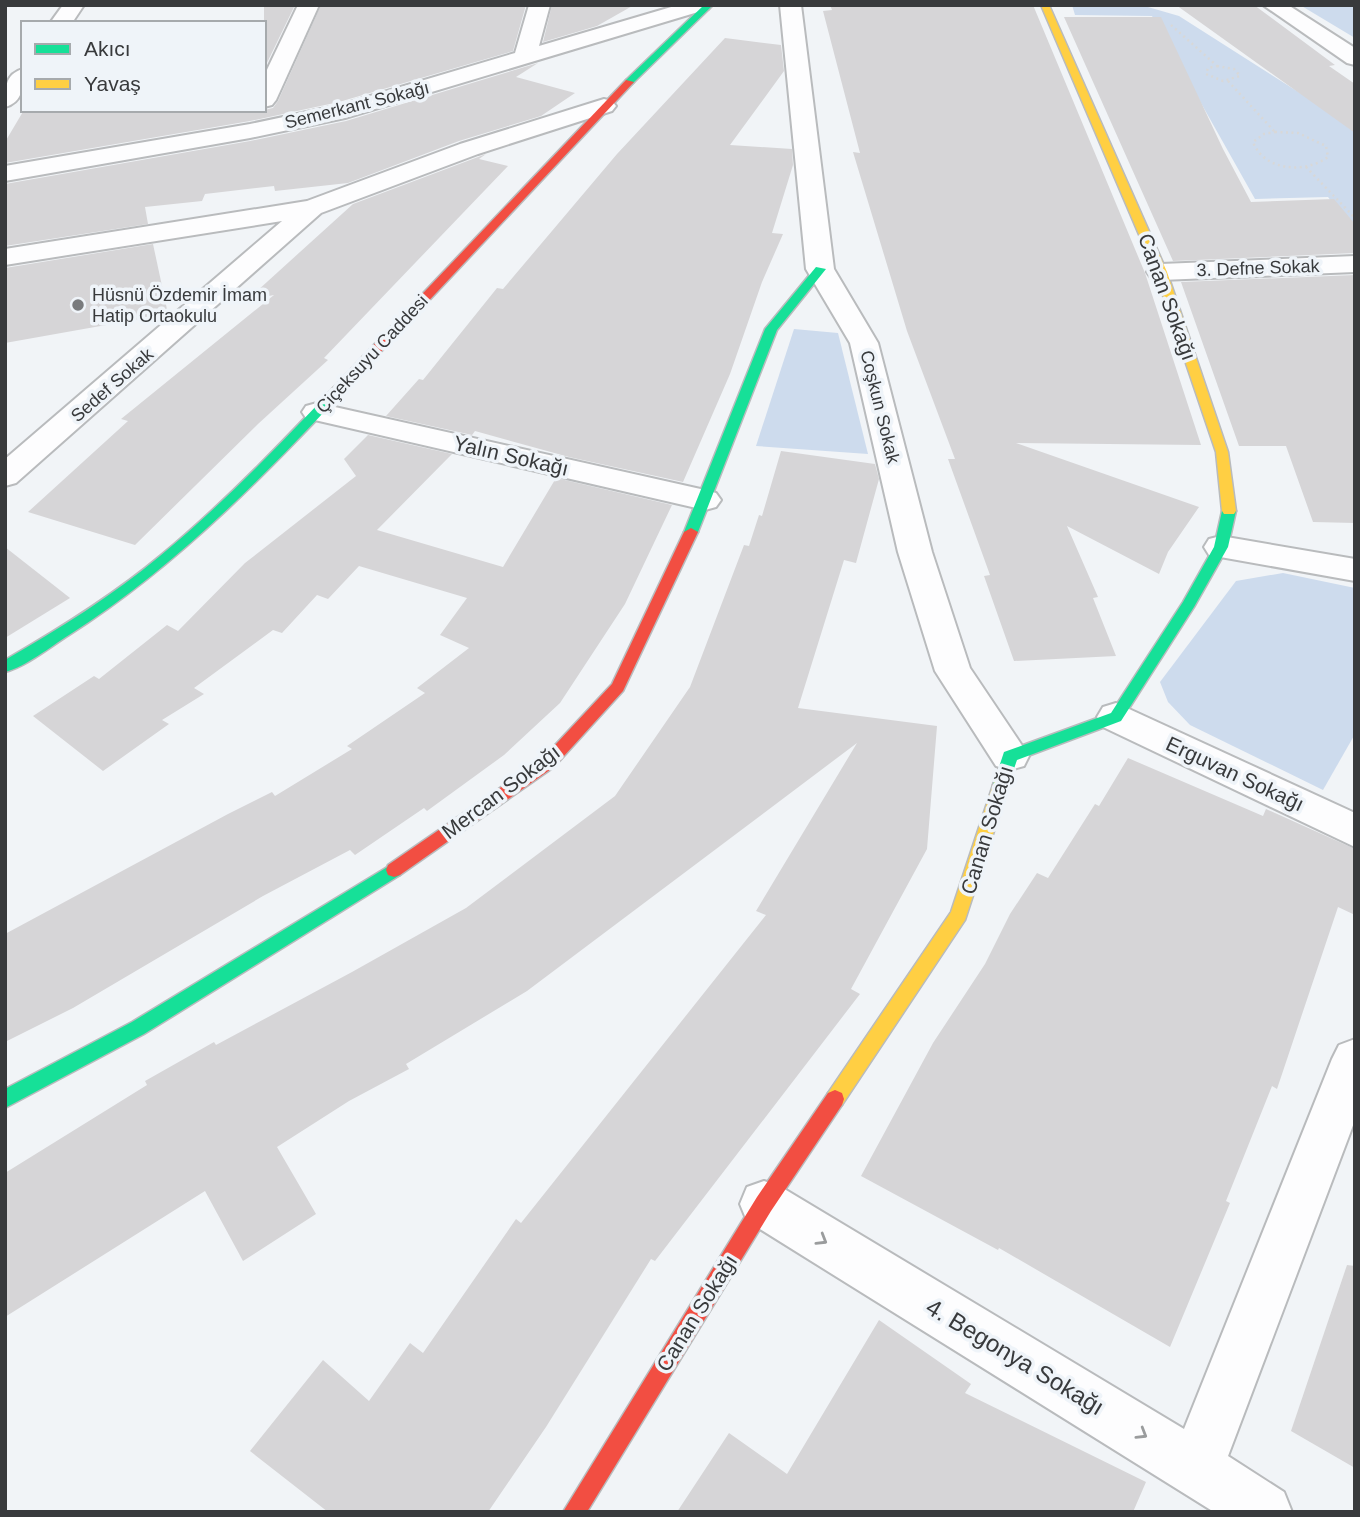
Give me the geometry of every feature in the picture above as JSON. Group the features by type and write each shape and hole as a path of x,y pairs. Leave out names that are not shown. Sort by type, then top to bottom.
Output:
{"street":[{"path":"62,21 74,5"},
{"path":"266,96 309,5"},
{"path":"524,60 540,5"},
{"name":"Semerkant Sokağı","path":"5,174 255,120 345,111 524,60 701,5"},
{"name":"Çiçeksuyu Caddesi","path":"5,667 77,625 183,544 317,412 604,106 709,5"},
{"name":"Coşkun Sokak","path":"790,5 820,269 864,343 915,552 953,671 1010,756"},
{"name":"Canan Sokağı","path":"574,1512 764,1204 960,915 1010,756 1116,717 1189,604 1221,547 1230,509 1222,452 1161,272 1045,5"},
{"path":"1273,5 1355,58"},
{"path":"5,100 21,79"},
{"name":"Sedef Sokak","path":"5,257 312,208 469,149 604,106"},
{"name":"Sedef Sokak","path":"5,477 312,208"},
{"name":"3. Defne Sokak","path":"1161,272 1355,264"},
{"name":"Mercan Sokağı","path":"5,1099 138,1028 269,945 370,887 548,763 618,687 705,500 735,415 771,329 820,269"},
{"name":"Yalın Sokağı","path":"317,412 705,500"},
{"path":"1221,547 1355,570"},
{"name":"Erguvan Sokağı","path":"1116,717 1355,831"},
{"path":"1196,1467 1355,1059"},
{"name":"4. Begonya Sokağı","path":"764,1204 1196,1467 1264,1512"}],"path":[{"path":"1171,24 1217,66"},
{"path":"1217,66 1229,67 1240,74 1238,79 1217,80 1206,74 1208,68 1217,66"},
{"path":"1228,81 1275,132"},
{"path":"1275,132 1310,136 1326,146 1329,152 1324,162 1306,167 1280,164 1258,155 1252,142 1256,137 1275,132"},
{"path":"1306,167 1355,218"}],"shaded area":[{"path":"1072,5 1141,5 1179,16 1355,128 1355,231 1328,197 1255,199 1152,16 1075,15"},
{"path":"1300,5 1355,5 1355,38"},
{"path":"794,329 838,333 868,454 756,446"},
{"path":"1283,573 1355,588 1355,734 1323,790 1190,725 1168,702 1160,682 1236,581"}],"building":[{"path":"264,5 295,5 266,65 266,21"},
{"path":"321,5 526,5 513,51 339,102 250,121 5,163 5,142 23,112 266,112 278,101"},
{"path":"552,5 634,5 597,26 543,42"},
{"path":"830,5 1033,5 1145,273 1201,445 1016,443 1199,507 1168,552 1159,574 1067,526 1098,597 1093,598 1116,656 1014,661 984,576 990,575 948,459 955,459 907,331 853,152 860,153 823,11 832,10"},
{"path":"1176,5 1254,5 1335,65 1329,66 1355,84 1355,133"},
{"path":"1064,17 1161,17 1251,202 1334,199 1355,224 1355,253 1173,261"},
{"path":"725,38 781,45 784,71 730,145 792,149 793,165 772,233 783,234 762,282 730,374 683,482 569,457 475,431 472,435 386,416 419,379 423,380 497,288 503,289 617,154"},
{"path":"538,63 516,77 575,93 541,116 459,141 348,183 275,191 274,186 205,194 202,201 145,207 148,224 5,246 5,184 250,141 346,121"},
{"path":"486,154 479,159 508,166 324,358 328,360 258,424 135,545 28,512 128,421 121,419 274,295 247,300 353,204"},
{"name":"Hüsnü Özdemir İmam Hatip Ortaokulu","path":"153,244 168,314 5,343 5,268"},
{"path":"1355,275 1355,523 1313,522 1286,446 1239,446 1181,282"},
{"path":"368,435 452,454 377,530 503,567 556,478 672,505 625,604 560,703 504,755 427,811 424,808 355,855 350,850 263,896 73,1008 5,1042 5,934 228,814 272,792 275,796 352,749 347,746 425,693 417,688 469,648 440,635 467,598 359,566 328,599 317,595 282,633 273,630 194,688 204,694 162,720 169,724 103,771 33,716 94,676 99,679 167,625 178,631 245,563 356,476 344,459"},
{"path":"781,451 875,464 879,479 856,563 844,560 798,708 937,726 927,849 851,989 860,994 655,1261 651,1259 546,1427 488,1512 328,1512 250,1451 323,1360 369,1401 410,1343 423,1353 516,1219 521,1223 766,915 756,911 857,743 527,991 406,1064 409,1069 349,1101 277,1147 316,1214 243,1261 205,1191 5,1317 5,1173 147,1085 145,1081 214,1042 216,1045 352,972 466,908 615,796 690,687 744,545 749,546 759,515 762,516"},
{"path":"5,547 70,598 5,638"},
{"path":"1128,758 1263,816 1266,809 1355,849 1355,915 1338,907 1277,1089 1272,1086 1226,1201 1230,1203 1170,1347 999,1248 998,1250 861,1176 933,1043 985,964 1010,914 1037,873 1048,878 1095,804 1099,806"},
{"path":"1347,1265 1355,1266 1355,1468 1291,1431"},
{"path":"879,1320 971,1384 965,1393 1146,1482 1133,1512 677,1512 729,1433 787,1474"}],"traffic: fast":[{"path":"629,82 709,5"},
{"path":"691,532 771,329 820,269"},
{"path":"5,667 98,609 163,561 257,474 372,354"},
{"path":"1001,785 1010,756 1116,717 1189,604 1221,547 1229,511"},
{"path":"5,1099 138,1028 394,870"}],"traffic: slow":[{"path":"1045,5 1161,272 1222,452 1229,511"},
{"path":"835,1099 959,915 1001,785"}],"traffic: jam":[{"path":"372,354 629,82"},
{"path":"394,870 548,763 618,687 691,532"},
{"path":"574,1512 764,1204 835,1099"}],"place":[{"name":"Hüsnü Özdemir İmam Hatip Ortaokulu","path":"78,305"}]}
